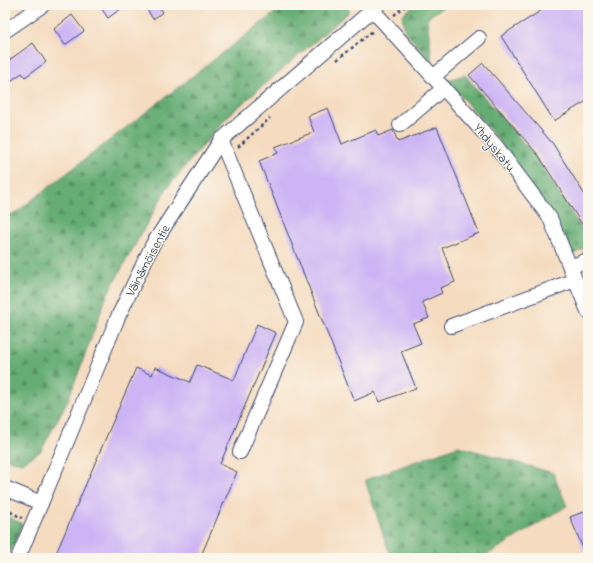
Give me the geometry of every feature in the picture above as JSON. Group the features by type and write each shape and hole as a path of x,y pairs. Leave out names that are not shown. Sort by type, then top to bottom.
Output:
{"street":[{"path":"5,31 43,5"},
{"name":"Yhdyskatu","path":"373,7 384,23 496,146 550,218 588,311"},
{"name":"Väinämöisentie","path":"18,558 118,317 153,244 221,140 373,7"},
{"path":"433,77 479,38"},
{"path":"400,125 444,88"},
{"path":"221,140 296,322 240,452"},
{"path":"451,326 573,273 588,260"},
{"path":"5,488 41,502"}],"path":[{"path":"335,61 407,5"},
{"path":"228,156 274,114"}],"green space":[{"path":"285,5 350,5 348,13 229,115 167,188 108,293 69,398 41,451 22,463 5,459 5,215 14,214"},
{"path":"415,5 446,5 427,18 432,62 405,32 402,15"},
{"path":"465,75 535,156 588,239 588,246 572,255 499,141 447,80"},
{"path":"458,446 553,473 567,506 482,558 391,558 365,480"},
{"path":"5,515 22,524 8,558 5,558"}],"building":[{"path":"99,5 126,5 108,18"},
{"path":"144,5 158,5 163,12 153,19"},
{"path":"550,5 588,5 588,100 554,121 501,36"},
{"path":"72,15 84,31 65,45 54,29"},
{"path":"33,43 46,62 25,77 22,73 5,85 5,63"},
{"path":"483,63 553,144 588,200 588,234 539,156 469,75"},
{"path":"328,108 342,144 376,130 378,136 393,130 398,142 437,127 479,233 442,248 455,282 440,288 442,293 422,302 429,318 413,324 421,343 401,351 416,388 379,402 375,392 354,401 259,161 278,153 275,147 314,132 308,116"},
{"path":"257,324 276,333 220,464 237,472 200,558 54,558 136,368 152,375 155,367 190,382 197,365 234,380"},
{"path":"588,510 588,558 587,558 570,517"}]}
